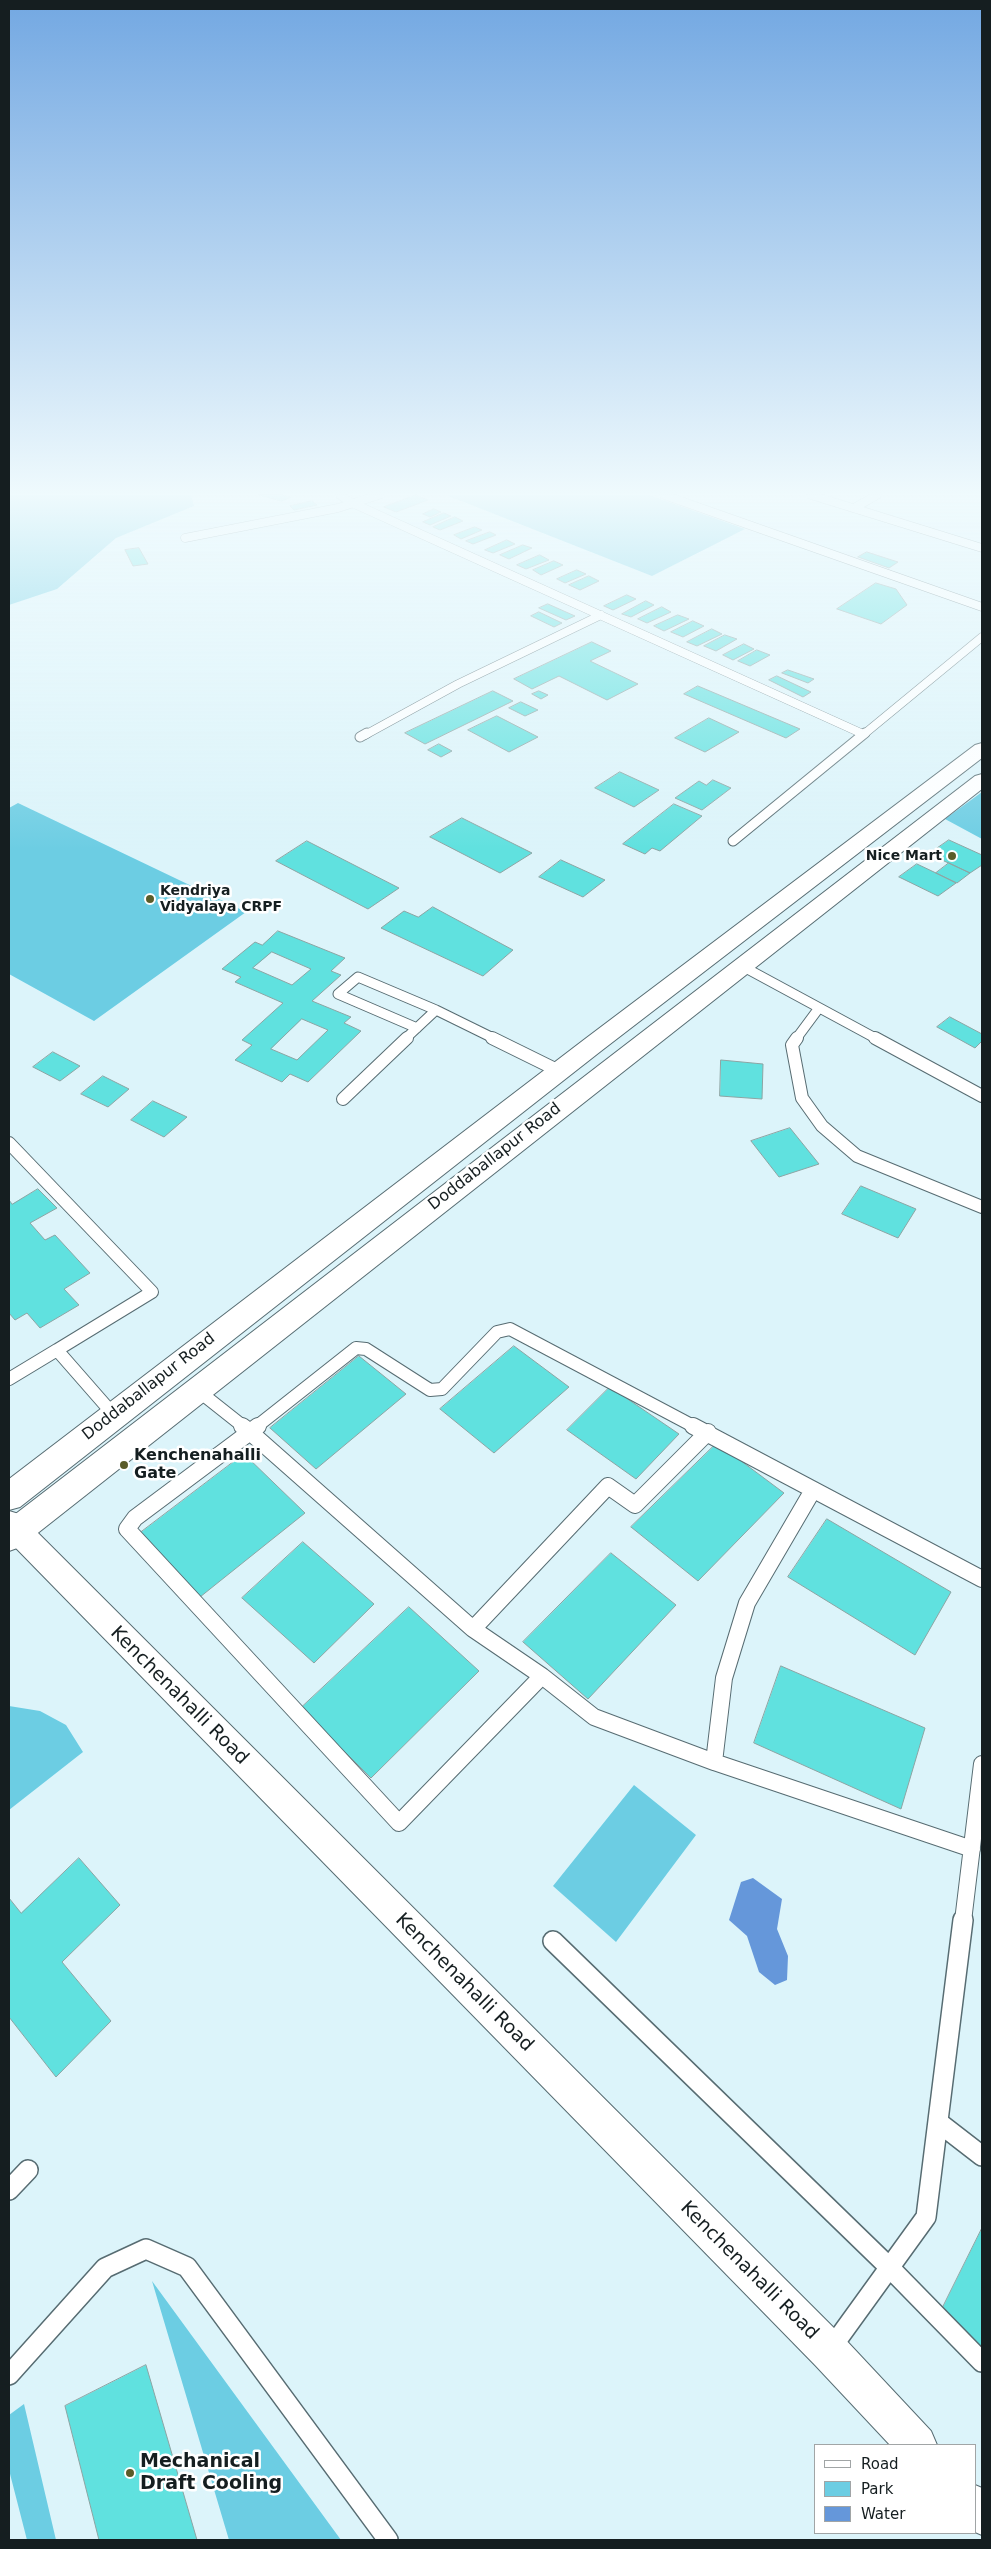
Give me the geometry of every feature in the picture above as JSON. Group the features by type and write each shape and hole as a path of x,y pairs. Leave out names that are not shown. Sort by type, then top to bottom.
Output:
{"main road":[{"name":"Doddaballapur Road","path":"9,1497 112,1414 982,749"},
{"name":"Doddaballapur Road","path":"11,1531 982,780"}],"street":[{"name":"Kenchenahalli Road","path":"11,1531 829,2351 916,2444"}],"lane":[{"path":"596,614 863,734"},
{"path":"360,736 458,684 601,616"},
{"path":"734,840 982,637"},
{"path":"742,966 982,1096"},
{"path":"417,1028 338,994 358,977 436,1010 559,1071"},
{"path":"819,1008 792,1045 802,1098 822,1126 857,1156 982,1207"},
{"path":"343,1099 436,1010"},
{"path":"9,1143 152,1292 9,1379"},
{"path":"542,1676 399,1823 127,1529 134,1518 250,1432 356,1348 366,1349 430,1390 442,1389 497,1332 510,1329 708,1432 982,1579"},
{"path":"57,1350 82,1376 112,1414"},
{"path":"196,1389 250,1432 473,1629 542,1676 594,1717 714,1762 972,1849"},
{"path":"473,1629 608,1486 635,1505 708,1432"},
{"path":"714,1762 724,1678 747,1602 814,1490"},
{"path":"829,2351 926,2217 982,1764"},
{"path":"552,1942 889,2267 982,2362"},
{"path":"938,2122 982,2156"},
{"path":"9,2190 28,2170"},
{"path":"9,2375 105,2268 146,2249 187,2267 388,2540"}],"green space":[{"path":"982,792 982,839 945,819"},
{"path":"18,803 246,912 94,1021 9,974 9,808"},
{"path":"9,1706 40,1711 66,1725 83,1752 9,1810"},
{"path":"634,1785 696,1835 616,1942 553,1886"},
{"path":"152,2281 341,2540 229,2540"},
{"path":"24,2404 56,2540 27,2540 9,2470 9,2415"}],"water":[{"path":"753,1878 782,1899 777,1929 788,1956 787,1980 775,1985 759,1972 747,1936 729,1920 741,1882"}],"building":[{"path":"543,614 562,623 554,627 531,616"},
{"path":"552,614 570,614 575,616 566,620"},
{"path":"622,614 637,614 631,617"},
{"path":"648,614 667,614 647,623 638,619"},
{"path":"852,614 895,614 881,624"},
{"path":"678,615 689,619 664,631 654,626"},
{"path":"693,621 704,626 683,637 671,632"},
{"path":"712,629 722,634 697,646 687,642"},
{"path":"725,635 737,639 716,651 704,646"},
{"path":"592,642 611,651 590,661 638,684 607,700 559,676 532,689 514,679"},
{"path":"744,644 754,649 733,660 723,655"},
{"path":"757,650 770,655 750,666 738,661"},
{"path":"788,670 814,679 808,683 782,673"},
{"path":"777,676 811,692 803,697 769,680"},
{"path":"698,686 800,729 786,738 684,694"},
{"path":"493,691 513,701 425,744 405,733"},
{"path":"539,691 548,695 541,699 532,694"},
{"path":"521,702 538,710 525,716 509,708"},
{"path":"497,716 538,737 509,752 468,730"},
{"path":"709,718 739,732 705,752 675,738"},
{"path":"439,744 452,751 441,757 428,750"},
{"path":"620,772 659,790 634,807 595,788"},
{"path":"713,780 731,788 702,810 675,798 699,781 706,785"},
{"path":"674,804 702,816 660,851 652,848 645,854 623,844"},
{"path":"462,818 532,853 500,873 430,837"},
{"path":"949,840 982,855 982,865 970,873 929,854"},
{"path":"307,841 399,888 368,909 276,861"},
{"path":"561,860 605,880 583,897 539,877"},
{"path":"949,863 970,873 957,883 936,873"},
{"path":"917,864 956,883 938,896 899,877"},
{"path":"433,907 513,950 483,976 381,928 404,911 418,917"},
{"path":"278,931 345,958 331,971 341,975 312,1001 351,1017 344,1023 361,1031 308,1082 290,1074 282,1082 235,1060 252,1045 242,1040 283,1003 235,982 241,977 222,969 255,942 262,945","holes":["272,952 311,969 292,985 253,968","302,1019 328,1030 297,1060 271,1049"]},
{"path":"950,1017 982,1034 982,1041 975,1048 937,1027"},
{"path":"53,1052 80,1066 60,1081 33,1067"},
{"path":"721,1060 763,1064 762,1099 720,1096"},
{"path":"103,1076 129,1089 108,1107 81,1094"},
{"path":"153,1101 187,1117 164,1137 131,1120"},
{"path":"790,1128 819,1164 779,1177 751,1141"},
{"path":"861,1186 916,1209 898,1238 842,1214"},
{"path":"38,1189 57,1208 30,1223 45,1240 55,1235 90,1273 64,1289 79,1305 40,1328 27,1313 15,1320 9,1313 9,1200 12,1204"},
{"path":"514,1346 569,1387 494,1453 440,1409"},
{"path":"359,1356 406,1394 316,1469 270,1428"},
{"path":"610,1387 679,1434 636,1479 567,1430"},
{"path":"717,1443 784,1493 698,1581 631,1527"},
{"path":"244,1454 305,1513 200,1597 140,1533"},
{"path":"827,1519 951,1592 915,1655 788,1577"},
{"path":"303,1542 374,1604 314,1663 242,1598"},
{"path":"611,1553 676,1605 588,1699 523,1642"},
{"path":"409,1607 479,1671 371,1778 301,1708"},
{"path":"781,1666 925,1728 901,1809 754,1743"},
{"path":"79,1858 120,1905 62,1962 111,2021 56,2077 9,2017 9,1898 21,1913"},
{"path":"982,2228 982,2348 941,2311"},
{"name":"Mechanical Draft Cooling","path":"146,2365 197,2540 99,2540 65,2406"}],"place":[{"name":"Nice Mart","path":"952,856"},
{"name":"Kendriya Vidyalaya CRPF","path":"150,899"},
{"name":"Kenchenahalli Gate","path":"124,1465"},
{"name":"Mechanical Draft Cooling","path":"130,2473"}]}
